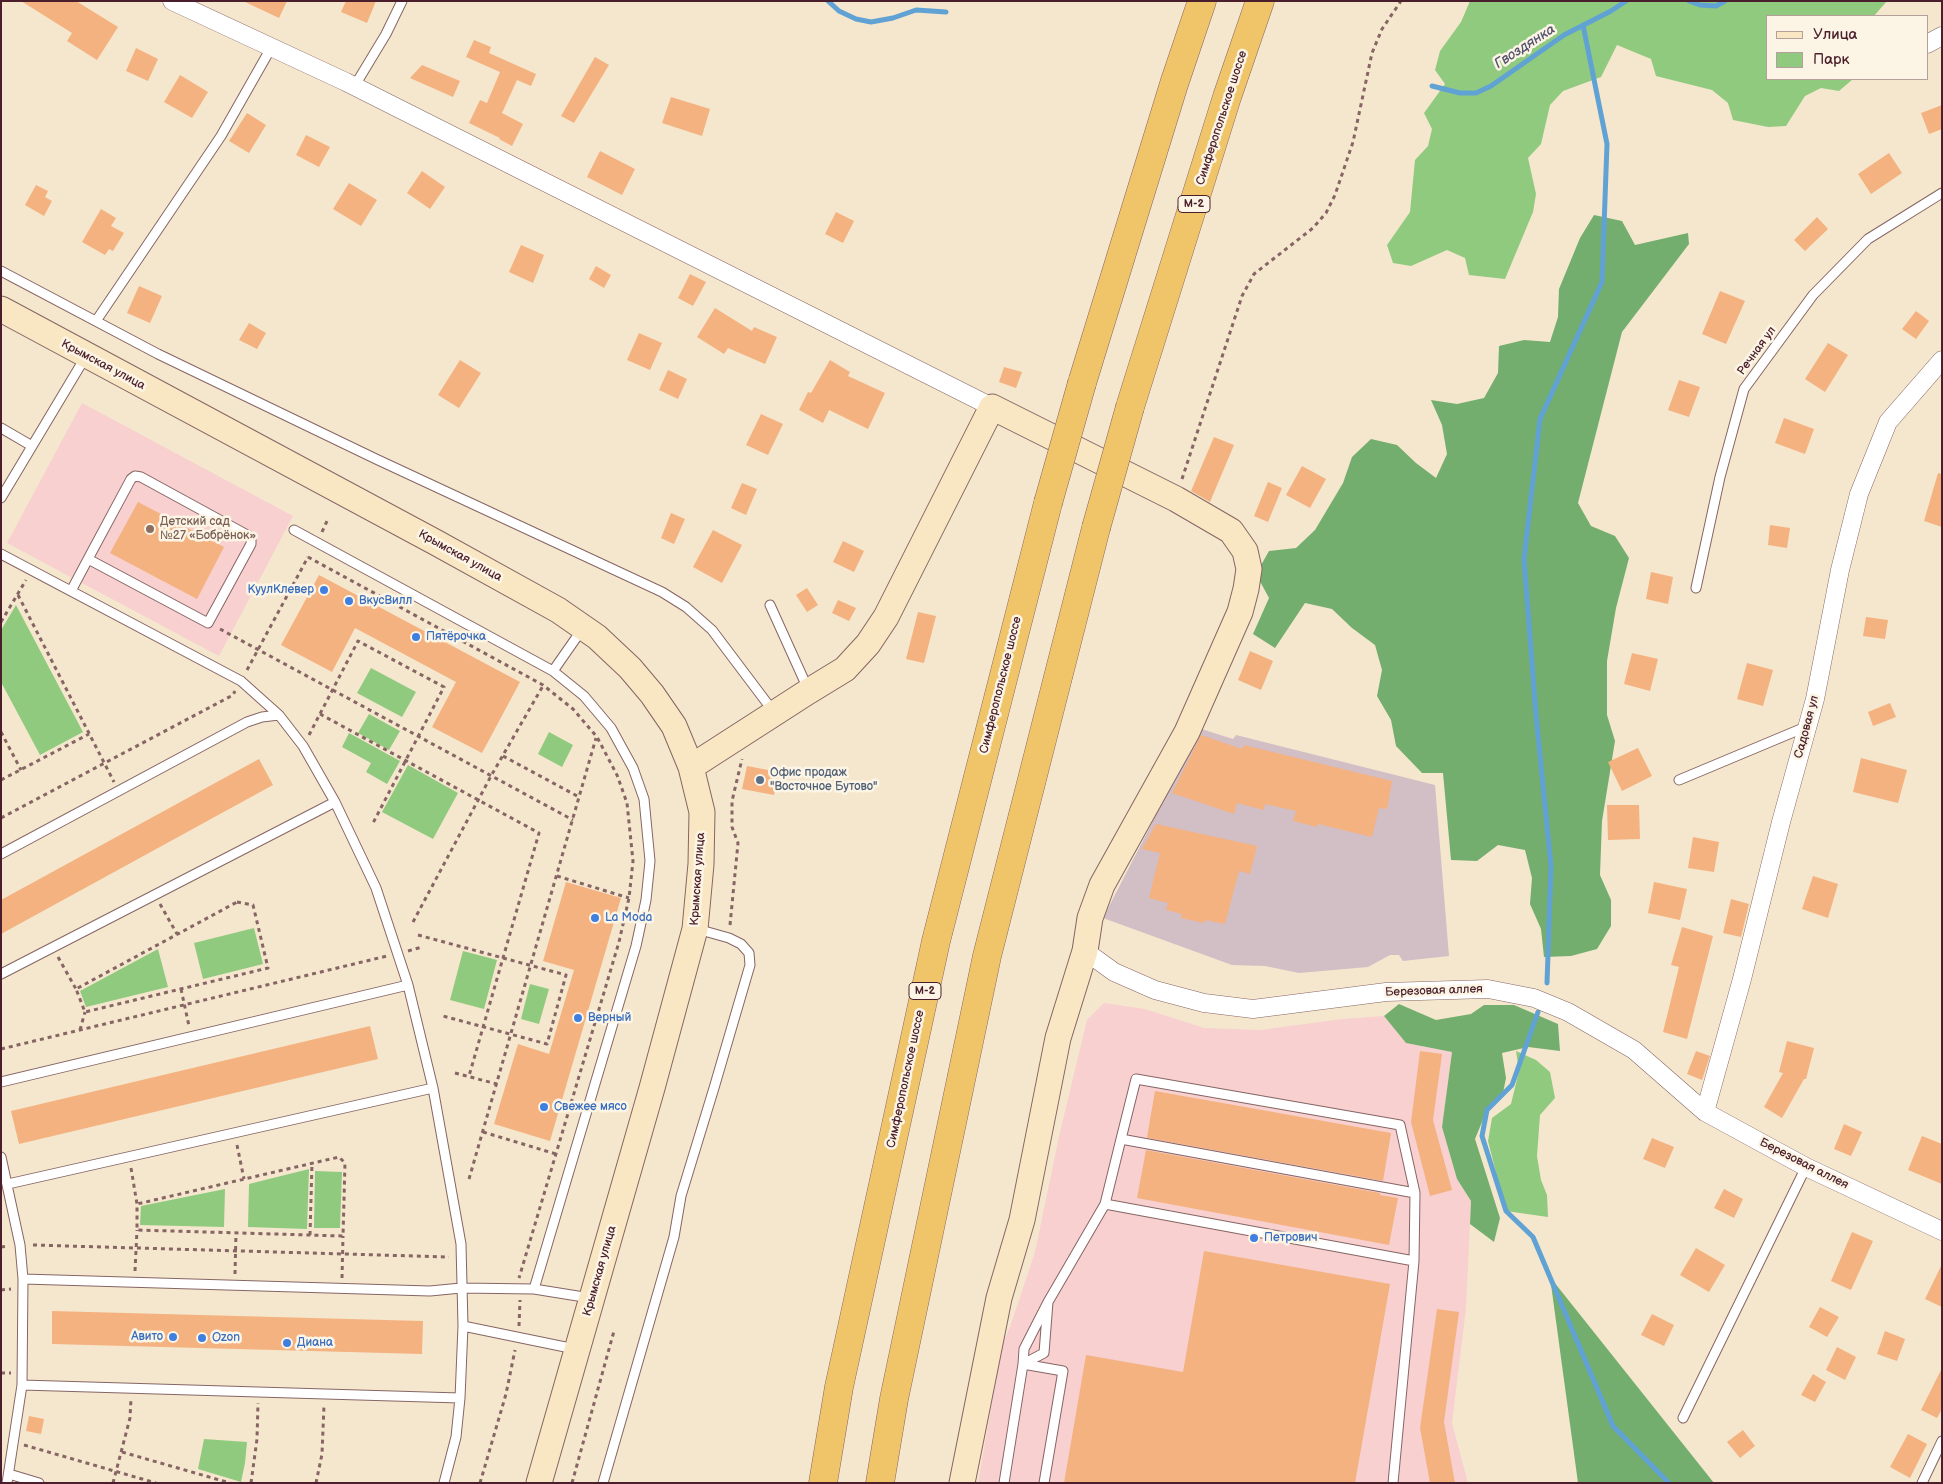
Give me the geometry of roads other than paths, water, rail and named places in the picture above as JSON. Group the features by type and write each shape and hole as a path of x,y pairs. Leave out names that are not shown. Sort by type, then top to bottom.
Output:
{"highway":[{"name":"Симферопольское шоссе","path":"823,1483 841,1377 936,942 1048,503 1082,383 1174,84 1202,1"},
{"name":"Симферопольское шоссе","path":"880,1483 894,1399 987,956 1096,528 1130,407 1227,97 1260,1"}],"street":[{"path":"172,1 354,86 1176,499 1231,531 1245,551 1248,569 1246,589 1240,612 1187,732 1102,885 1090,918 1085,951 1058,1038 1022,1220 999,1298 962,1483"},
{"path":"1928,43 1942,36"},
{"name":"Крымская улица","path":"1,309 558,610 597,637 630,668 652,694 674,726 691,767 702,812 701,864 695,929 670,1025 539,1483"},
{"name":"Садовая ул","path":"1705,1112 1742,979 1781,822 1815,699 1840,570 1859,494 1888,422 1942,360"},
{"path":"691,767 845,669 868,644 890,608 992,406"},
{"name":"Березовая аллея","path":"1085,951 1114,972 1155,990 1204,1003 1254,1010 1386,992 1488,989 1534,998 1568,1012 1634,1050 1705,1112 1806,1167 1942,1231"}],"lane":[{"path":"354,86 386,34 402,1"},
{"path":"96,321 221,136 271,48"},
{"name":"Речная ул","path":"1696,588 1720,477 1744,389 1812,295 1868,240 1942,193"},
{"path":"1,271 158,354 359,451 662,592 686,606 712,630 774,713"},
{"path":"1,498 86,356"},
{"path":"1,428 32,446"},
{"path":"71,591 88,559 131,479 135,476 249,536 251,540 251,544 208,623 88,559"},
{"path":"294,530 553,671 584,696 611,728 633,768 644,799 650,861 646,900 636,946 534,1289"},
{"path":"1,554 241,681 279,716 303,746 335,802 376,888 408,985 433,1088 461,1244 463,1326 460,1398 456,1437 444,1483"},
{"path":"770,605 809,691"},
{"path":"553,671 583,628"},
{"path":"1,854 247,722 262,717 279,716"},
{"path":"1679,780 1808,726"},
{"path":"1,974 335,802"},
{"path":"603,1483 674,1237 681,1196 750,965 749,953 741,944 729,938 695,929"},
{"path":"1,1082 408,985"},
{"path":"1004,1483 1024,1349 1048,1302 1105,1204 1136,1079 1400,1125 1415,1193 1414,1261 1393,1483"},
{"path":"8,1184 433,1088"},
{"path":"1121,1139 1415,1193"},
{"path":"1,1157 20,1245 23,1279 22,1385 8,1478 39,1483"},
{"path":"1683,1418 1806,1167"},
{"path":"1105,1204 1414,1261"},
{"path":"23,1279 430,1291 461,1288 516,1288 592,1298"},
{"path":"1023,1364 1044,1353 1048,1302"},
{"path":"463,1326 578,1349"},
{"path":"1023,1364 1062,1372 1044,1483"},
{"path":"22,1385 460,1398"},
{"path":"1922,1483 1942,1442"}],"waterway":[{"name":"Гвоздянка","path":"828,1 839,11 856,19 871,22 893,18 916,10 946,12"},
{"name":"Гвоздянка","path":"1432,86 1460,93 1476,93 1491,86 1564,35 1611,11 1626,1"},
{"name":"Гвоздянка","path":"1689,1 1700,5 1716,6 1725,1"},
{"path":"1547,983 1551,866 1536,715 1524,559 1540,419 1602,282 1607,144 1583,25"},
{"path":"1538,1012 1512,1085 1487,1110 1482,1136 1506,1211 1533,1237 1613,1426 1669,1483"}],"place":[{"name":"Детский сад №27 «Бобрёнок»","path":"150,529"},
{"name":"КуулКлевер","path":"324,590"},
{"name":"ВкусВилл","path":"349,601"},
{"name":"Пятёрочка","path":"416,637"},
{"name":"Офис продаж \"Восточное Бутово\"","path":"760,780"},
{"name":"La Moda","path":"595,918"},
{"name":"Верный","path":"578,1018"},
{"name":"Свежее мясо","path":"544,1107"},
{"name":"Петрович","path":"1254,1238"},
{"name":"Авито","path":"173,1337"},
{"name":"Ozon","path":"202,1338"},
{"name":"Диана","path":"287,1343"}]}
